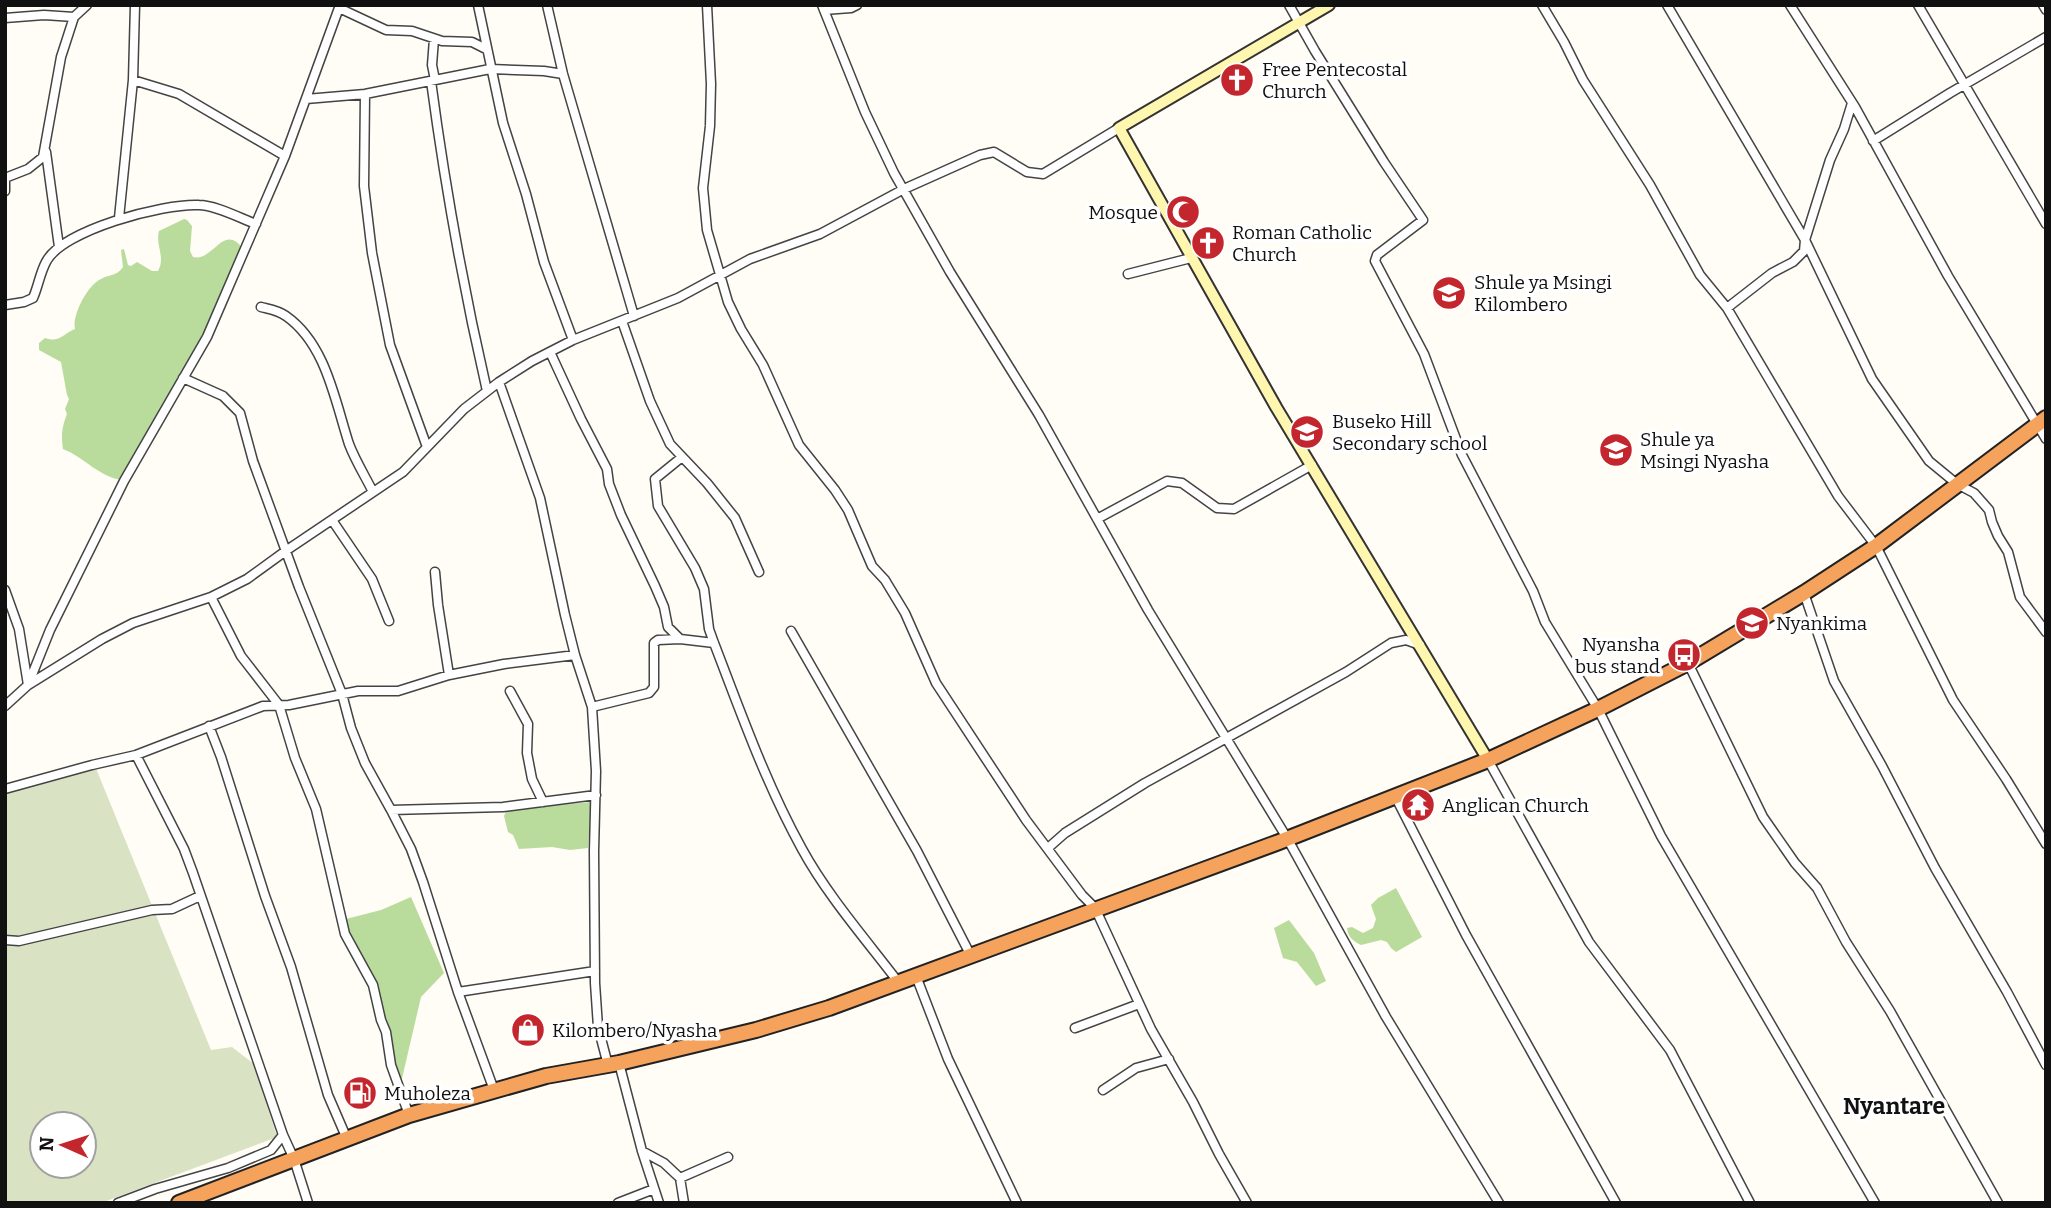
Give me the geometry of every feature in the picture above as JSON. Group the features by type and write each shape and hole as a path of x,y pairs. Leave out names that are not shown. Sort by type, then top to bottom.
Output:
{"highway":[{"path":"178,1203 409,1115 546,1076 613,1064 756,1030 829,1008 1287,838 1488,760 1598,709 1688,663 1804,593 1876,546 2041,421"}],"street":[{"path":"5,191 5,179 37,163 43,157 58,73 74,17 88,5"},
{"path":"120,219 133,80 135,5"},
{"path":"478,5 503,123 544,262 573,340"},
{"path":"547,5 563,74 634,316"},
{"path":"707,5 710,126 703,188 707,230 728,302 763,365 799,445 848,510 872,566 885,580 905,613 936,683 1026,820 1082,895 1096,908 1151,1029 1247,1203"},
{"path":"857,5 851,8 823,8 865,112 894,173 969,304 1039,415 1148,610 1287,838 1386,1017 1499,1203"},
{"path":"1289,5 1377,151 1423,220 1377,255 1375,261 1424,354 1462,455 1533,591 1545,622 1598,709 1661,836 1875,1203"},
{"path":"5,706 28,685 102,639 137,622 211,597 247,579 403,472 464,409 532,361 573,340 678,298 750,259 820,234 904,189 980,155 994,152 1027,172 1043,174 1329,5"},
{"path":"1542,5 1583,80 1650,185 1700,275 1727,308 1838,496 1876,546 1953,700 2046,844"},
{"path":"1667,5 1805,240 1872,379 1929,461 1957,484 1973,493 1989,510 1998,536 2008,551 2020,597 2046,632"},
{"path":"1790,5 1852,103 1948,276 2041,421 2046,439"},
{"path":"1918,5 2046,224"},
{"path":"28,685 46,638 126,477 207,337 285,156 339,6 386,30 412,31 442,41 472,42 486,49"},
{"path":"5,18 44,15 74,17"},
{"path":"1873,141 2046,37"},
{"path":"434,39 433,80 447,196 487,391"},
{"path":"306,99 365,94 490,69 563,74"},
{"path":"133,80 179,94 285,156"},
{"path":"365,94 364,186 372,253 390,345 427,447"},
{"path":"1727,308 1804,251 1830,160 1852,103"},
{"path":"1119,128 1191,258 1488,760 1589,942 1670,1051 1750,1203"},
{"path":"46,149 59,247"},
{"path":"5,305 33,298 46,261 59,247 120,219 183,206 202,205 256,224"},
{"path":"1128,274 1191,258"},
{"path":"261,307 287,316 313,345 329,379 350,447 373,492"},
{"path":"622,321 650,401 670,444 735,518 759,572"},
{"path":"550,352 607,469 609,484 664,607 668,627 680,639"},
{"path":"183,378 223,396 240,414 253,461 342,694 351,728 365,763 411,849 424,882 458,992 494,1090"},
{"path":"499,382 540,498 575,655 592,707 596,795 595,971 598,1027 659,1203"},
{"path":"682,457 655,479 658,506 695,568 704,589 709,629 776,797 803,851 834,898 899,983"},
{"path":"1097,519 1167,481 1182,483 1217,508 1234,509 1312,465"},
{"path":"332,520 372,579 389,621"},
{"path":"435,572 449,675"},
{"path":"5,590 9,611 19,629 28,685"},
{"path":"1804,593 1834,681 2046,1065"},
{"path":"211,597 241,656 279,705 295,758 316,809 345,934 373,985 386,1032 391,1065 409,1115"},
{"path":"791,631 917,851 971,956"},
{"path":"592,707 649,693 654,687 654,643 658,640 680,639 714,643"},
{"path":"1048,848 1065,833 1145,783 1346,672 1391,643 1406,640 1420,645"},
{"path":"5,789 136,755 263,706 289,705 358,691 398,691 449,675 575,655"},
{"path":"1688,663 1763,817 1795,863 1817,888 1998,1203"},
{"path":"510,691 528,724 527,753 532,779 543,802"},
{"path":"209,726 290,967 328,1095 347,1139"},
{"path":"136,755 184,849 283,1135 295,1159 308,1203"},
{"path":"391,810 503,807 596,795"},
{"path":"1395,796 1466,935 1616,1203"},
{"path":"5,940 19,941 152,909 172,909 200,896"},
{"path":"458,992 595,971"},
{"path":"916,976 948,1059 1017,1203"},
{"path":"1074,1028 1139,1003"},
{"path":"1103,1090 1136,1069 1169,1059"},
{"path":"118,1203 271,1150 283,1135"},
{"path":"642,1151 664,1163 680,1178 684,1203"},
{"path":"680,1178 728,1157"},
{"path":"618,1203 654,1189"}],"green space":[{"path":"184,219 192,226 190,251 193,257 207,254 224,241 230,240 237,242 244,250 207,337 124,480 116,479 63,449 62,431 69,399 61,362 39,350 39,343 45,338 57,339 75,329 78,309 90,289 99,280 123,267 121,250 124,249 128,265 137,262 152,271 158,271 161,261 159,231"},
{"path":"95,766 211,1050 232,1047 254,1064 277,1137 101,1203 5,1203 5,790"},
{"path":"591,802 588,848 519,849 513,835 508,832 504,816 507,809"},
{"path":"1396,888 1422,937 1396,952 1387,942 1381,940 1361,945 1353,940 1347,928 1352,927 1363,933 1373,928 1376,919 1371,905"},
{"path":"411,897 444,973 421,997 400,1087 392,1061 389,1028 378,984 348,929 346,919 381,910"},
{"path":"1289,920 1314,953 1326,981 1316,986 1297,962 1283,958 1274,928"}],"place":[{"name":"Free Pentecostal Church","path":"1237,80"},
{"name":"Mosque","path":"1183,212"},
{"name":"Roman Catholic Church","path":"1208,243"},
{"name":"Shule ya Msingi Kilombero","path":"1449,293"},
{"name":"Buseko Hill Secondary school","path":"1307,432"},
{"name":"Shule ya Msingi Nyasha","path":"1616,450"},
{"name":"Nyankima","path":"1752,623"},
{"name":"Nyansha bus stand","path":"1684,655"},
{"name":"Anglican Church","path":"1418,805"},
{"name":"Kilombero/Nyasha","path":"528,1030"},
{"name":"Muholeza","path":"360,1093"}],"district":[{"name":"Nyantare","path":"1894,1106"}]}
